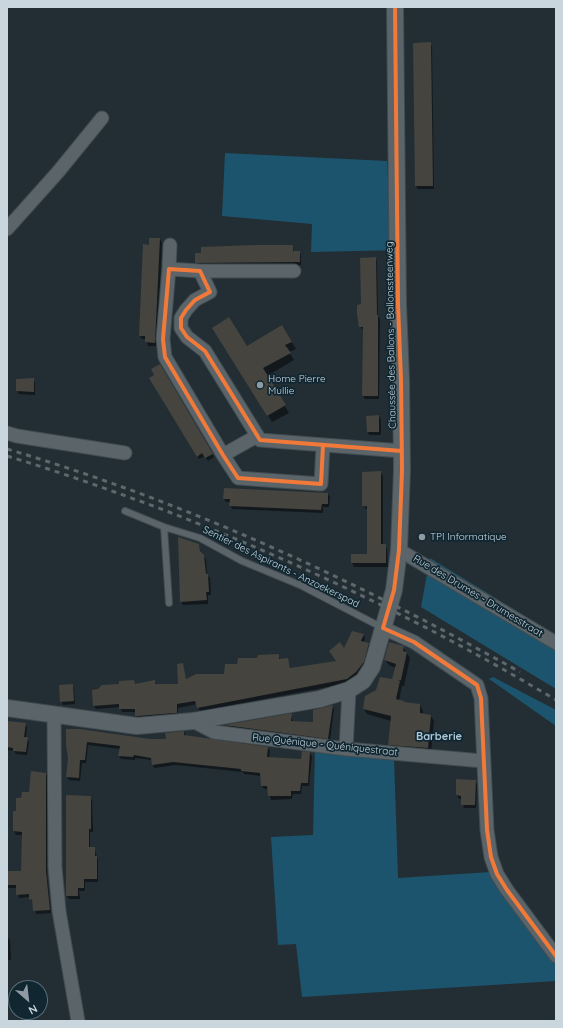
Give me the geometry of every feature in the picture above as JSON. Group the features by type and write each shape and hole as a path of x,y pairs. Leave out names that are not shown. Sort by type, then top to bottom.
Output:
{"street":[{"name":"Chaussée des Ballons - Ballonssteenweg","path":"7,708 137,726 194,721 320,699 348,690 363,681 372,667 394,590 399,550 402,451 398,304 395,7"},
{"path":"7,229 58,172 102,118"},
{"path":"170,245 163,340 165,358 238,478 321,484 323,445"},
{"path":"169,270 294,272"},
{"path":"200,271 210,292 195,300 186,310 181,318 181,328 187,337 205,351 260,440 402,451"},
{"path":"7,433 84,448 125,453"},
{"path":"223,455 257,436"},
{"name":"Rue des Drumes - Drumesstraat","path":"399,550 556,643"},
{"path":"382,628 414,642 476,685 481,698 487,830 491,857 497,874 556,956"},
{"path":"346,749 348,690"},
{"path":"54,714 55,867 58,911 78,1021"},
{"name":"Rue Quénique - Quéniquestraat","path":"194,721 214,732 346,749 484,761"}],"lane":[{"name":"Sentier des Aspirants - Anzoekerspad","path":"125,511 164,528 200,538 242,561 300,586 382,628"},
{"path":"164,528 169,602"}],"shaded area":[{"path":"225,153 387,161 390,218 404,250 311,252 312,224 222,216"},
{"path":"430,558 556,635 556,689 421,607"},
{"path":"493,677 556,710 556,726 489,679"},
{"path":"315,750 394,757 398,878 491,872 556,961 556,981 302,997 296,944 278,945 271,837 313,835"}],"building":[{"path":"431,42 433,186 415,186 413,43"},
{"path":"149,238 160,238 155,343 145,342 145,336 139,336 143,244 149,245"},
{"path":"293,245 293,251 300,251 300,262 195,263 195,253 201,253 201,247"},
{"path":"376,257 378,396 362,396 363,327 359,327 357,314 357,305 361,304 360,258"},
{"name":"Home Pierre Mullie","path":"229,317 247,346 282,325 292,342 285,345 291,353 263,368 286,405 267,416 212,328"},
{"path":"160,364 213,454 205,458 202,453 197,457 149,378 154,375 151,369"},
{"path":"34,378 34,392 16,391 16,379"},
{"path":"379,415 379,432 367,432 366,416"},
{"path":"381,471 381,544 386,544 386,563 351,563 351,554 367,554 367,506 362,506 362,472"},
{"path":"224,488 328,493 328,504 322,504 321,510 229,506 230,499 223,499"},
{"path":"178,537 199,544 200,551 204,555 206,574 208,574 209,592 206,592 207,600 180,602"},
{"path":"352,631 364,634 361,641 369,643 364,662 356,672 347,679 197,708 195,701 177,704 177,713 135,716 135,709 119,709 119,704 93,706 92,690 98,689 102,685 119,684 119,681 134,680 135,684 155,680 155,684 178,684 177,664 183,663 186,679 196,674 224,674 225,664 237,664 238,658 257,658 258,655 279,654 279,659 288,658 290,668 336,661 329,651 340,642 344,648"},
{"path":"389,642 404,646 403,651 407,652 401,680 398,681 400,681 396,699 404,702 420,704 420,713 431,715 428,748 388,745 391,716 363,709 365,696 376,690 380,677 392,679 396,664 384,660"},
{"path":"73,684 74,701 60,702 59,685"},
{"path":"333,705 328,739 224,725 292,713 291,721 313,722 313,710"},
{"path":"8,721 26,723 24,737 28,737 26,752 13,751 13,748 7,747"},
{"path":"66,729 80,729 150,739 166,739 165,733 184,731 184,735 268,747 267,757 301,759 302,751 310,752 308,783 301,783 300,791 291,791 291,796 268,796 267,786 261,786 260,773 241,771 241,769 173,762 152,765 151,758 134,755 133,757 118,756 120,746 87,742 85,760 80,760 79,778 66,777 68,758"},
{"path":"31,771 46,773 46,871 50,910 33,911 32,899 29,900 29,894 16,895 16,885 7,885 7,871 21,871 22,832 13,831 13,811 16,811 16,798 21,798 22,792 29,792"},
{"path":"456,779 476,780 475,805 461,805 461,796 456,795"},
{"path":"66,795 91,796 91,829 89,829 89,847 95,847 95,856 97,856 97,879 84,879 84,888 78,888 78,896 66,896"}],"railway":[{"path":"7,449 140,493 270,546 396,606 520,672"},
{"path":"7,456 82,480 156,507 208,527 310,571 459,645 556,700"}],"cycle path":[{"path":"395,7 398,304 402,470 399,550 394,590 383,628 414,642 477,685 481,698 487,830 491,857 497,874 507,890 556,956"},
{"path":"323,445 321,484 238,478 165,357 163,339 169,269 200,271 210,292 195,300 186,310 181,318 181,328 187,337 205,351 260,440 402,451"}],"place":[{"name":"Home Pierre Mullie","path":"260,385"},
{"name":"TPI Informatique","path":"422,537"}],"district":[{"name":"Barberie","path":"439,737"}]}
